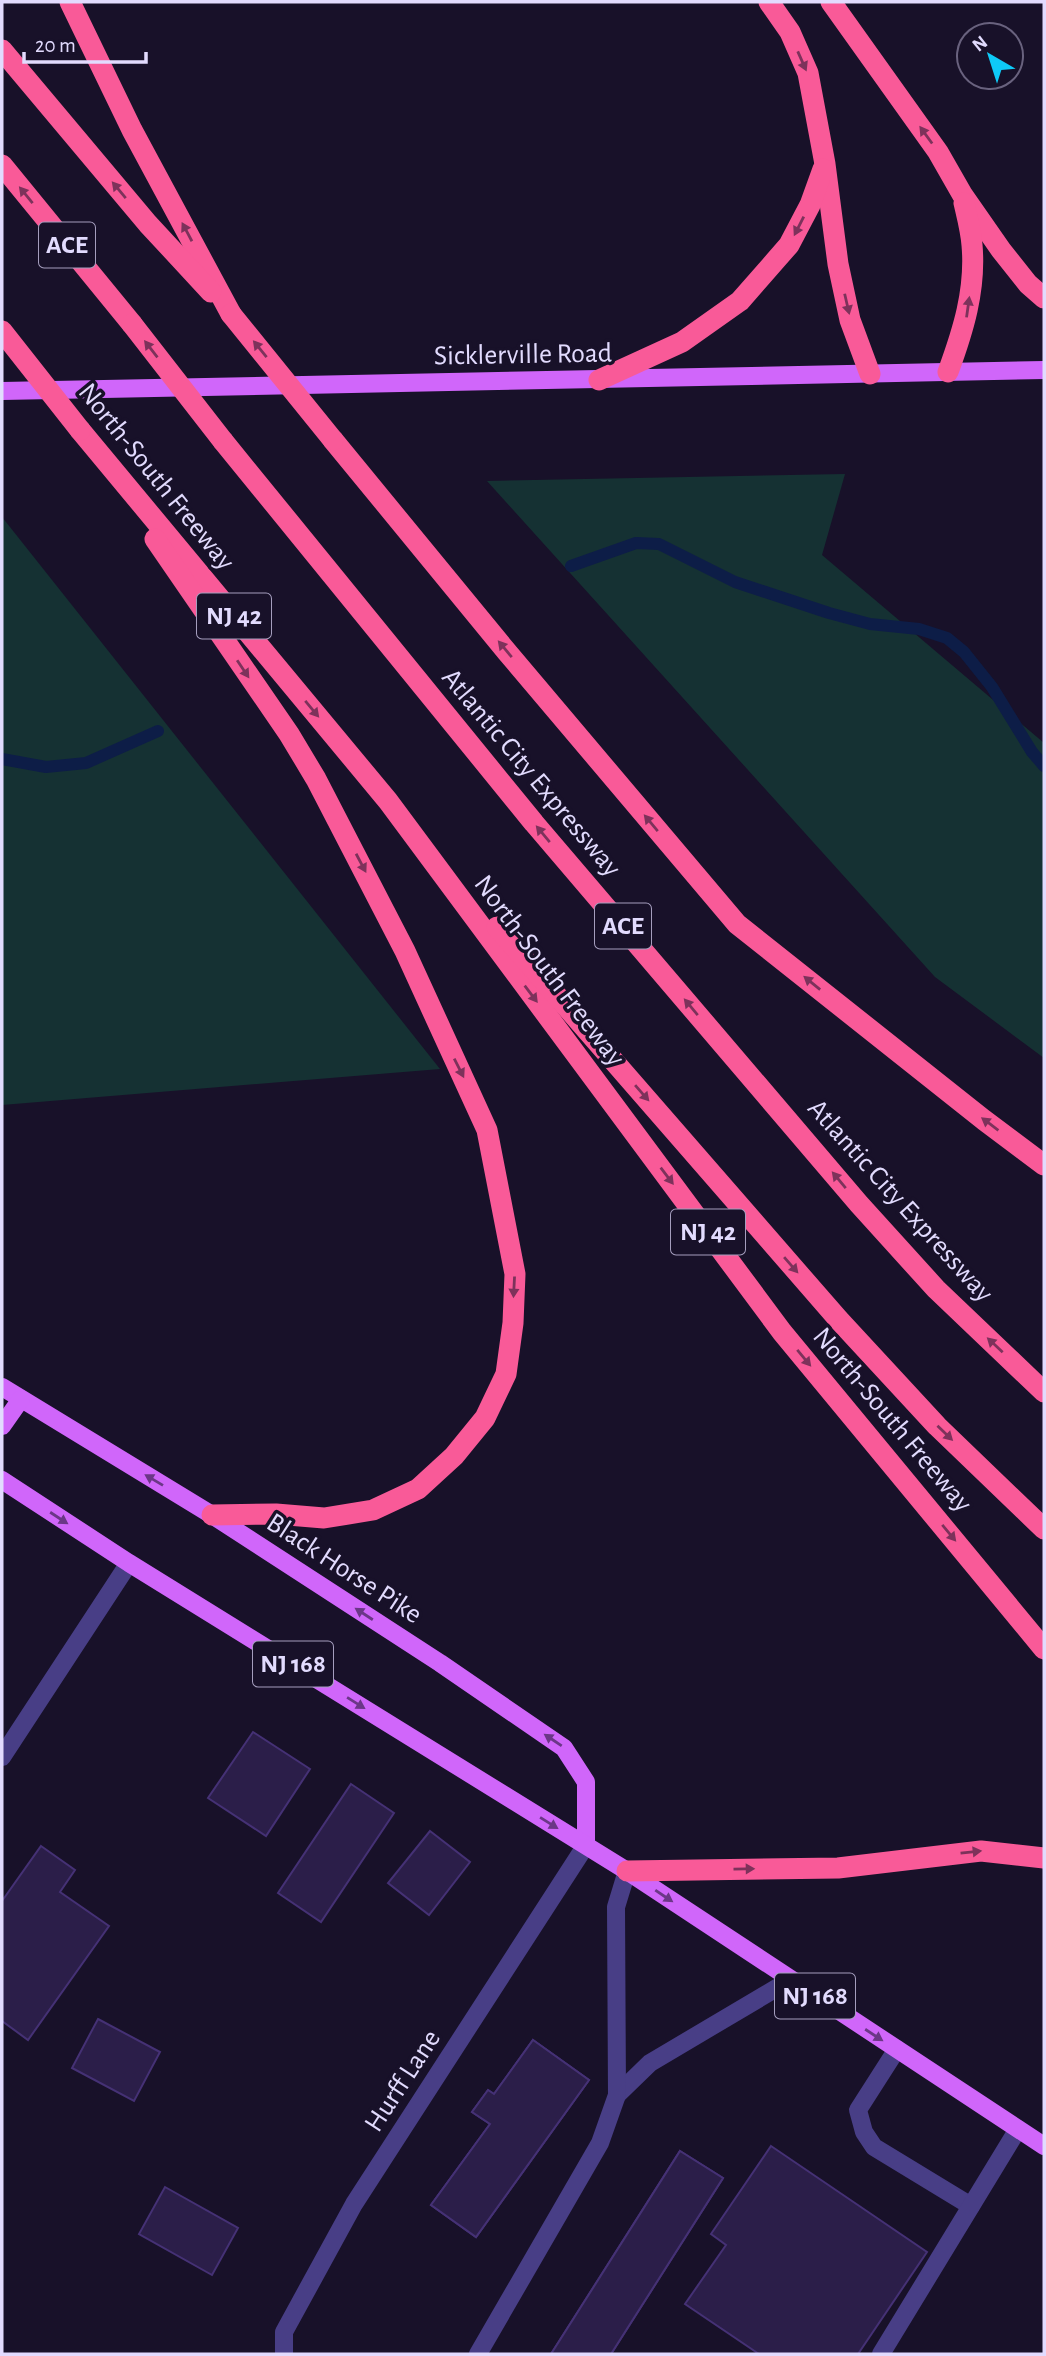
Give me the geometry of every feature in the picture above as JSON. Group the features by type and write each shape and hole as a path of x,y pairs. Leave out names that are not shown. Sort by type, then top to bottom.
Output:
{"highway":[{"path":"70,2 132,130 231,314"},
{"path":"769,2 790,33 808,73 825,163 838,264 850,320 870,374"},
{"path":"831,2 938,152 962,194 1001,250 1028,284 1044,298"},
{"path":"2,50 148,224 231,314 507,652 737,924 1042,1164"},
{"path":"599,380 681,342 740,301 789,244 810,205 825,163"},
{"name":"Atlantic City Expressway","path":"2,165 526,812 850,1194 936,1289 1044,1392"},
{"path":"948,372 966,321 972,276 972,244 962,194"},
{"name":"North-South Freeway","path":"2,331 80,430 388,801 782,1332 1044,1649"},
{"path":"80,430 289,734 361,862 487,1130 515,1274 513,1323 506,1374 485,1418 454,1456 418,1489 373,1510 324,1518 275,1514 212,1515"},
{"path":"388,801 839,1320 937,1426 1044,1529"},
{"path":"627,1871 838,1868 981,1851 1044,1858"}],"main road":[{"name":"Sicklerville Road","path":"2,391 1044,370"},
{"name":"Black Horse Pike","path":"2,1387 212,1515 440,1663 564,1748 586,1782 586,1845"},
{"path":"2,1426 21,1399"},
{"name":"NJ 168","path":"2,1480 129,1563 627,1871 1044,2146"}],"street":[{"path":"2,1757 129,1563"},
{"name":"Hurff Lane","path":"284,2354 284,2332 354,2204 586,1845"},
{"path":"478,2354 600,2143 617,2095 616,1907 627,1871"},
{"path":"617,2095 650,2063 790,1980"},
{"path":"897,2049 858,2110 864,2132 874,2147 971,2206"},
{"path":"881,2354 1017,2129"}],"green space":[{"path":"845,474 822,555 1044,743 1044,1058 935,977 487,481"},
{"path":"2,517 440,1069 2,1105"}],"building":[{"path":"253,1732 310,1769 266,1836 208,1798"},
{"path":"351,1784 394,1813 321,1922 278,1893"},
{"path":"430,1831 470,1862 429,1915 388,1883"},
{"path":"41,1846 75,1870 60,1892 109,1926 28,2040 2,2021 2,1901"},
{"path":"98,2019 160,2052 134,2101 72,2068"},
{"path":"533,2040 589,2080 476,2237 431,2205 490,2124 472,2112 488,2090 494,2094"},
{"path":"533,2040 589,2080 476,2237 431,2205 490,2124 472,2112 488,2090 494,2094"},
{"path":"771,2146 927,2252 858,2354 759,2354 685,2304 726,2245 711,2234"},
{"path":"680,2151 723,2178 611,2354 551,2354"},
{"path":"680,2151 723,2178 611,2354 551,2354"},
{"path":"165,2187 238,2228 212,2275 139,2234"}],"waterway":[{"path":"571,566 636,543 659,544 735,582 829,613 870,624 919,629 947,638 964,652 992,687 1032,752 1044,766"},
{"path":"2,759 46,767 86,763 158,731"}]}
